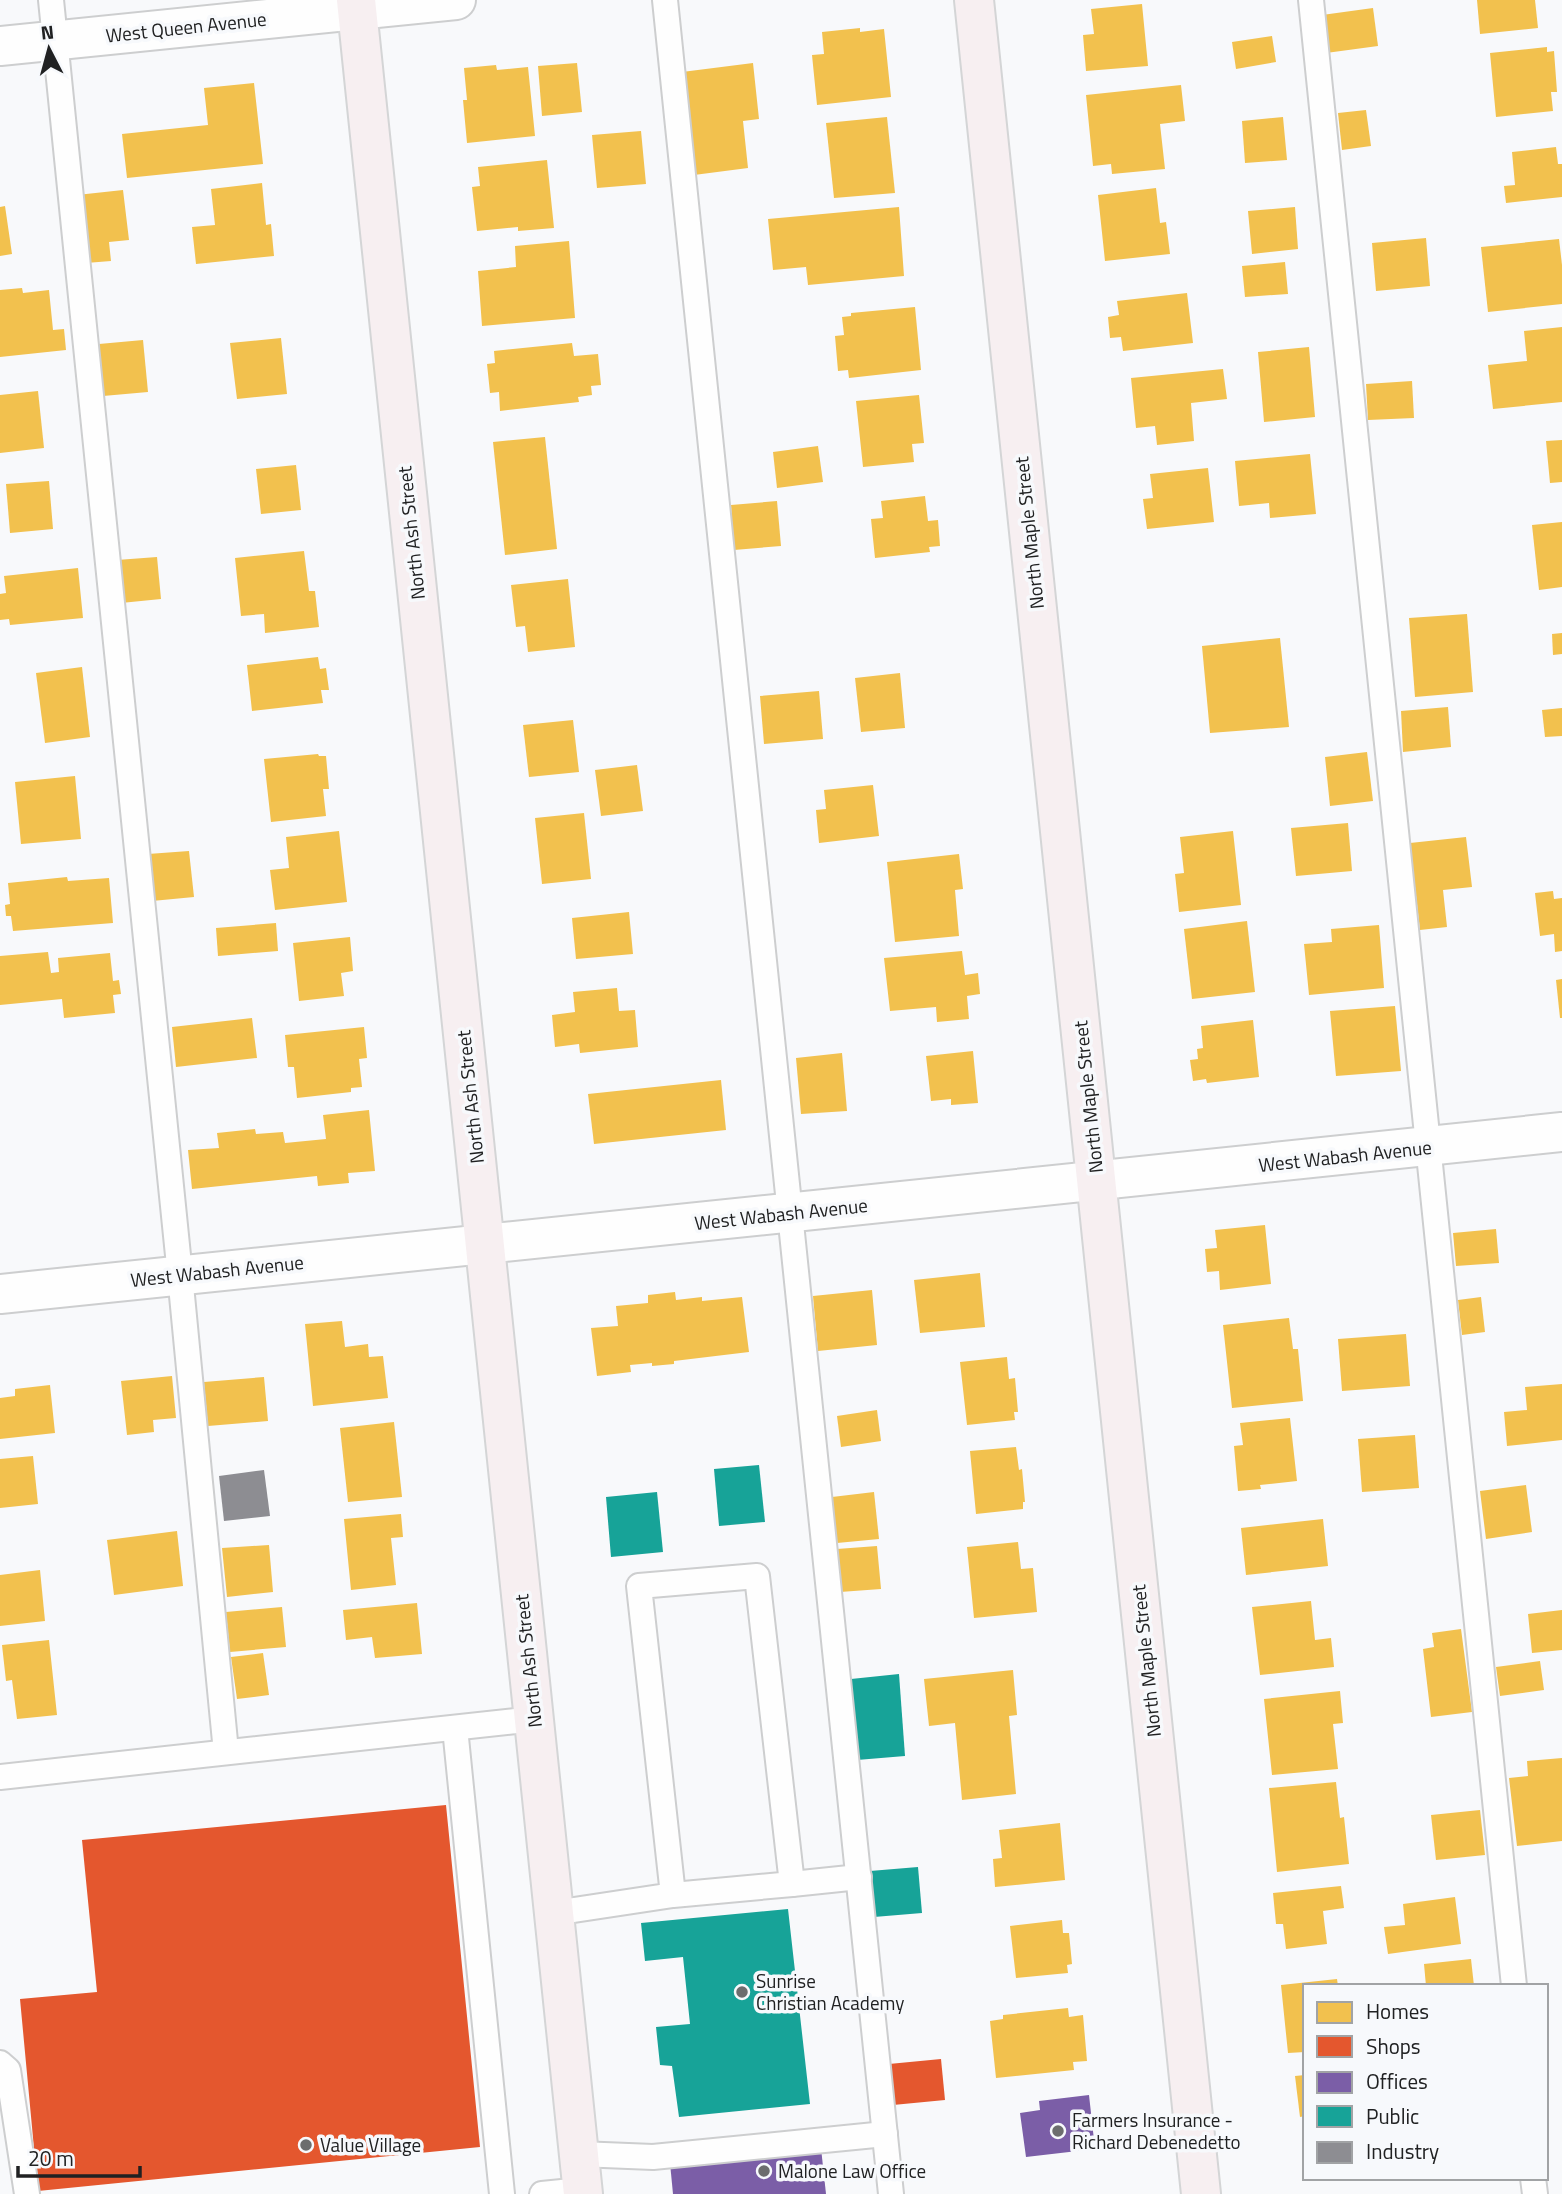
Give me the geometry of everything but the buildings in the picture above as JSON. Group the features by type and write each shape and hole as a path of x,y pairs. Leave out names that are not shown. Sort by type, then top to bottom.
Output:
{"main road":[{"name":"North Maple Street","path":"974,0 1201,2194"},
{"name":"North Ash Street","path":"356,5 581,2179"}],"street":[{"name":"West Queen Avenue","path":"0,46 356,5 456,0"},
{"name":"West Wabash Avenue","path":"0,1294 1097,1183 1562,1132"}],"lane":[{"path":"51,0 226,1752"},
{"path":"666,0 891,2194"},
{"path":"1311,0 1514,1984"},
{"path":"673,1895 639,1586 757,1576 792,1884"},
{"path":"0,1777 534,1719"},
{"path":"455,1728 502,2194"},
{"path":"554,1913 673,1895 859,1877"},
{"path":"0,2063 8,2070 27,2194"},
{"path":"542,2194 653,2157 885,2134"}],"place":[{"name":"Sunrise Christian Academy","path":"742,1992"},
{"name":"Farmers Insurance - Richard Debenedetto","path":"1058,2131"},
{"name":"Value Village","path":"306,2145"},
{"name":"Malone Law Office","path":"764,2171"}]}
